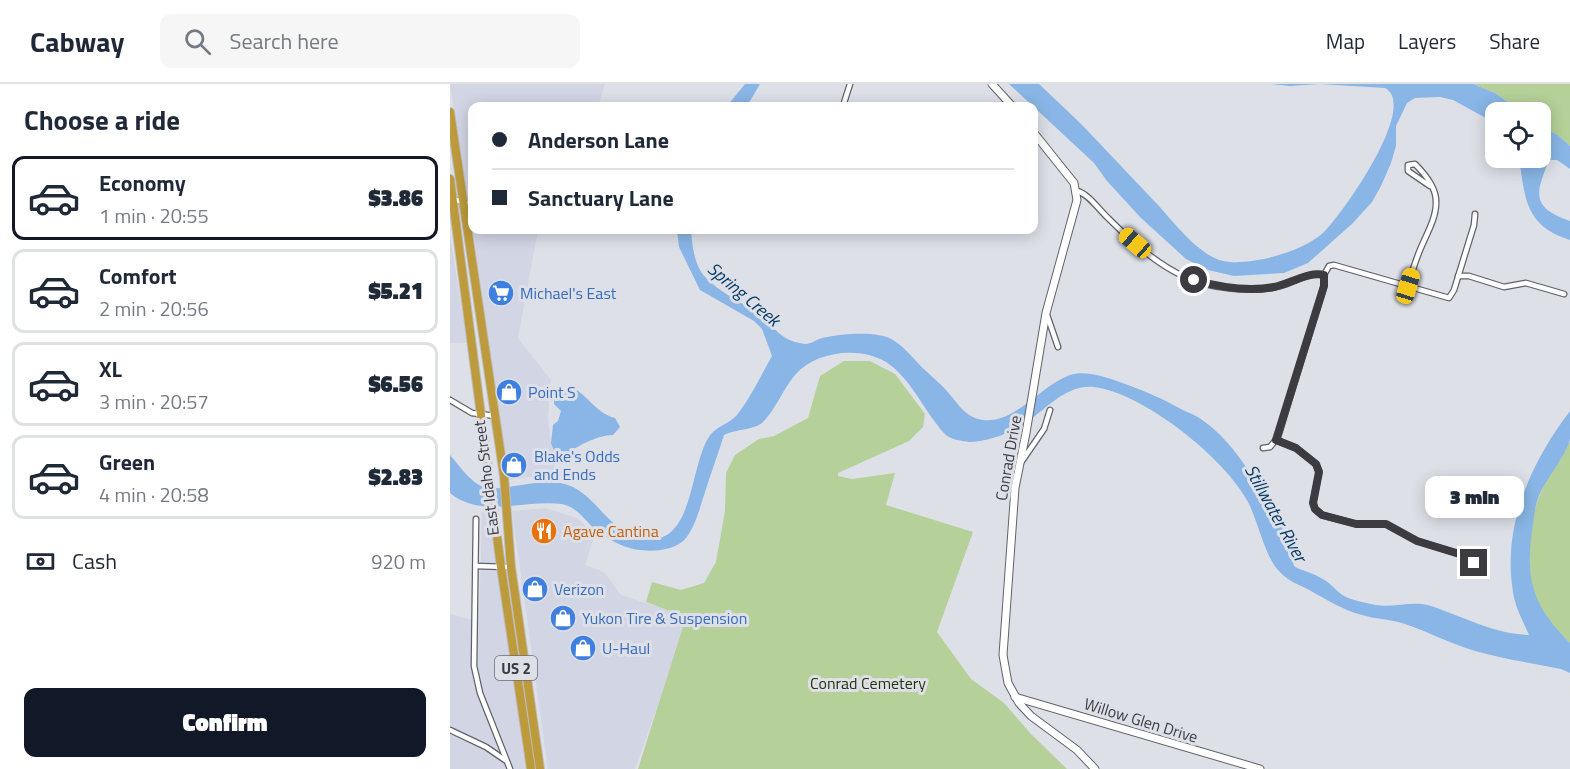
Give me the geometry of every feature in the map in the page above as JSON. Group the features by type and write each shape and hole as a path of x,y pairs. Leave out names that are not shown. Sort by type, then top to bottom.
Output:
{"highway":[{"name":"East Idaho Street","path":"450,112 468,203"},
{"path":"450,129 455,139"},
{"name":"East Idaho Street","path":"450,180 494,507 525,662 540,769"},
{"name":"East Idaho Street","path":"472,234 504,476 506,597 531,769"},
{"path":"506,597 512,609 525,662"}],"main road":[{"path":"992,84 1008,102"},
{"path":"1038,138 1074,183 1077,191"},
{"name":"Conrad Drive","path":"1077,191 1076,208 1047,308 1017,474 1012,506 1003,655 1006,676 1015,697 1031,716 1077,750 1095,769"},
{"name":"Willow Glen Drive","path":"1015,697 1260,769"}],"street":[{"path":"844,102 850,84"},
{"path":"1408,286 1436,201 1430,186 1415,164 1408,165 1408,171 1412,175 1430,186"},
{"path":"1077,191 1081,192 1107,218 1152,256 1174,272 1194,280 1238,288 1259,289 1287,284 1316,273 1324,275"},
{"path":"453,199 468,203"},
{"path":"1263,448 1270,447 1276,440 1324,286 1324,275 1329,266 1334,265 1449,298 1474,225 1475,214"},
{"path":"1458,276 1469,276 1504,287 1527,283 1564,294"},
{"path":"1047,308 1048,322 1058,347"},
{"path":"450,400 472,413 495,416"},
{"path":"1017,474 1026,454 1044,429 1050,410"},
{"path":"1276,440 1296,448 1316,464 1319,472 1313,503 1315,509 1322,515 1356,524 1386,524 1417,541 1466,556 1474,563"},
{"path":"476,519 474,666 480,693 509,767"},
{"path":"476,566 506,567"},
{"path":"450,730 486,747 504,759 509,767"}],"shaded area":[{"path":"450,84 605,84 599,102 468,102 467,196"},
{"path":"450,234 467,343 450,343"},
{"path":"474,234 537,234 518,338 551,380 548,419 556,473 509,480"},
{"path":"546,508 577,518 595,534 585,565 604,572 621,595 686,616 635,769 548,769 512,511"},
{"path":"491,510 527,769 450,769 450,614 479,622 482,512"}],"green space":[{"path":"1473,84 1570,84 1570,146 1551,132 1551,102 1508,102 1495,93"},
{"name":"Conrad Cemetery","path":"844,361 870,361 895,374 925,414 923,427 909,441 838,473 838,476 852,479 895,473 886,505 973,532 937,632 971,679 1004,703 1031,734 1067,769 638,769 686,617 646,602 652,582 681,590 704,583 716,562 725,511 726,473 735,455 759,439 774,436 808,418 820,376"},
{"path":"1570,442 1570,643 1541,609 1531,578 1530,549 1533,519 1540,494"}],"water":[{"path":"745,84 760,84 749,102 730,102"},
{"path":"1009,84 1039,84 1085,128 1199,248 1220,260 1241,262 1280,255 1305,245 1324,232 1361,183 1386,136 1392,115 1393,99 1385,88 1320,84 1473,84 1495,93 1508,102 1485,102 1485,118 1453,100 1440,97 1415,98 1407,103 1396,126 1396,146 1381,186 1372,202 1353,223 1308,263 1284,273 1234,276 1208,270 1186,259 1141,218 1107,181 1094,163 1038,111 1038,102 1028,102"},
{"path":"1271,84 1320,84 1290,86"},
{"path":"1551,132 1570,146 1570,169 1557,160 1551,160"},
{"path":"1520,168 1546,168 1539,190 1542,204 1557,216 1570,221 1570,240 1544,227 1536,218 1530,209"},
{"path":"677,234 691,234 696,261 705,277 723,292 757,313 784,337 794,342 805,344 822,338 848,334 878,335 893,340 944,387 962,409 976,418 995,420 1006,416 1059,380 1077,373 1107,378 1161,399 1202,420 1233,449 1285,532 1294,566 1322,579 1353,600 1383,606 1424,604 1504,632 1529,635 1517,609 1513,592 1511,567 1516,519 1532,473 1570,411 1570,439 1537,500 1530,565 1531,579 1540,605 1570,643 1570,673 1561,669 1475,651 1402,623 1355,613 1290,580 1283,575 1270,558 1248,502 1221,466 1181,430 1158,414 1136,401 1094,387 1084,387 1066,393 1014,430 991,439 969,442 953,439 944,433 905,380 886,362 863,354 826,356 804,367 795,375 772,411 760,425 724,435 697,516 686,538 673,547 655,551 636,550 621,545 601,534 578,512 562,504 490,507 462,501 450,493 450,455 469,477 483,487 499,488 541,482 560,483 582,493 626,532 638,537 657,539 671,532 681,520 688,503 704,447 711,434 737,415 772,356 762,329 754,321 700,290 679,247"},
{"path":"569,386 581,393 602,412 615,418 620,427 613,435 586,442 563,458 556,457 551,443 553,425 558,421 561,411 554,404 554,396"}],"place":[{"name":"Michael's East","path":"501,293"},
{"name":"Point S","path":"509,392"},
{"name":"Blake's Odds and Ends","path":"514,465"},
{"name":"Agave Cantina","path":"544,531"},
{"name":"Verizon","path":"535,589"},
{"name":"Yukon Tire & Suspension","path":"563,618"},
{"name":"U-Haul","path":"583,648"}],"route":[{"path":"1194,280 1208,284 1259,289 1287,284 1316,273 1324,275 1324,286 1276,440 1296,448 1316,464 1319,472 1313,503 1315,509 1322,515 1356,524 1379,523 1393,526 1417,541 1466,556 1474,563"}],"water label":[{"name":"Spring Creek","path":"744,294"},
{"name":"Stillwater River","path":"1276,513"}]}
